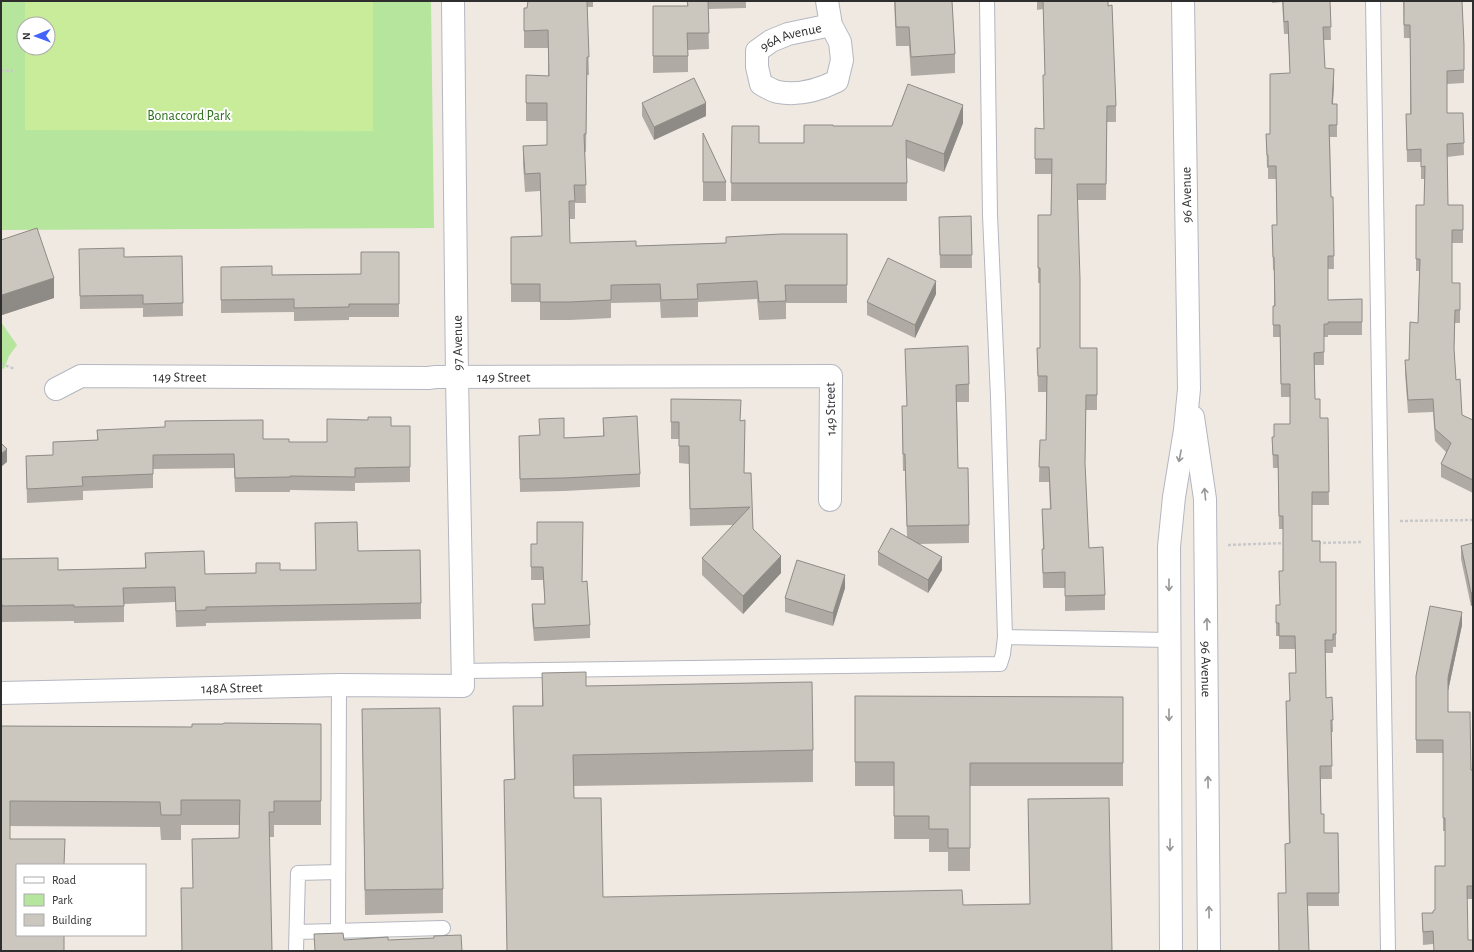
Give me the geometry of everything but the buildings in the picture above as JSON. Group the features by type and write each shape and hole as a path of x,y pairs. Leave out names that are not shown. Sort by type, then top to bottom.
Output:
{"street":[{"name":"97 Avenue","path":"453,1 462,679"},
{"name":"96A Avenue","path":"827,1 831,25"},
{"name":"96 Avenue","path":"1171,951 1169,547 1174,497 1185,430 1189,389 1183,1"},
{"name":"149 Street","path":"56,390 81,376 457,378 831,376 830,500"},
{"name":"96 Avenue","path":"1189,389 1205,499 1210,951"},
{"name":"148A Street","path":"1,693 339,686 462,679"}],"lane":[{"path":"462,679 1000,664 1005,637 998,397 990,215 987,1"},
{"path":"1373,1 1388,951"},
{"path":"1005,637 1169,640"},
{"path":"338,930 339,686"},
{"path":"296,951 298,873 338,872"},
{"path":"296,932 443,928"}],"path":[{"path":"1,70 13,71"},
{"path":"1,364 15,369"},
{"path":"1381,521 1473,520"},
{"path":"1312,543 1381,542"},
{"path":"1228,544 1290,543"}],"green space":[{"name":"Bonaccord Park","path":"1,1 431,1 434,228 1,230"},
{"path":"25,1 373,1 373,131 25,130 25,56 56,56 56,16 25,16"},
{"path":"1,322 17,345 9,356 4,369 1,368"}]}
